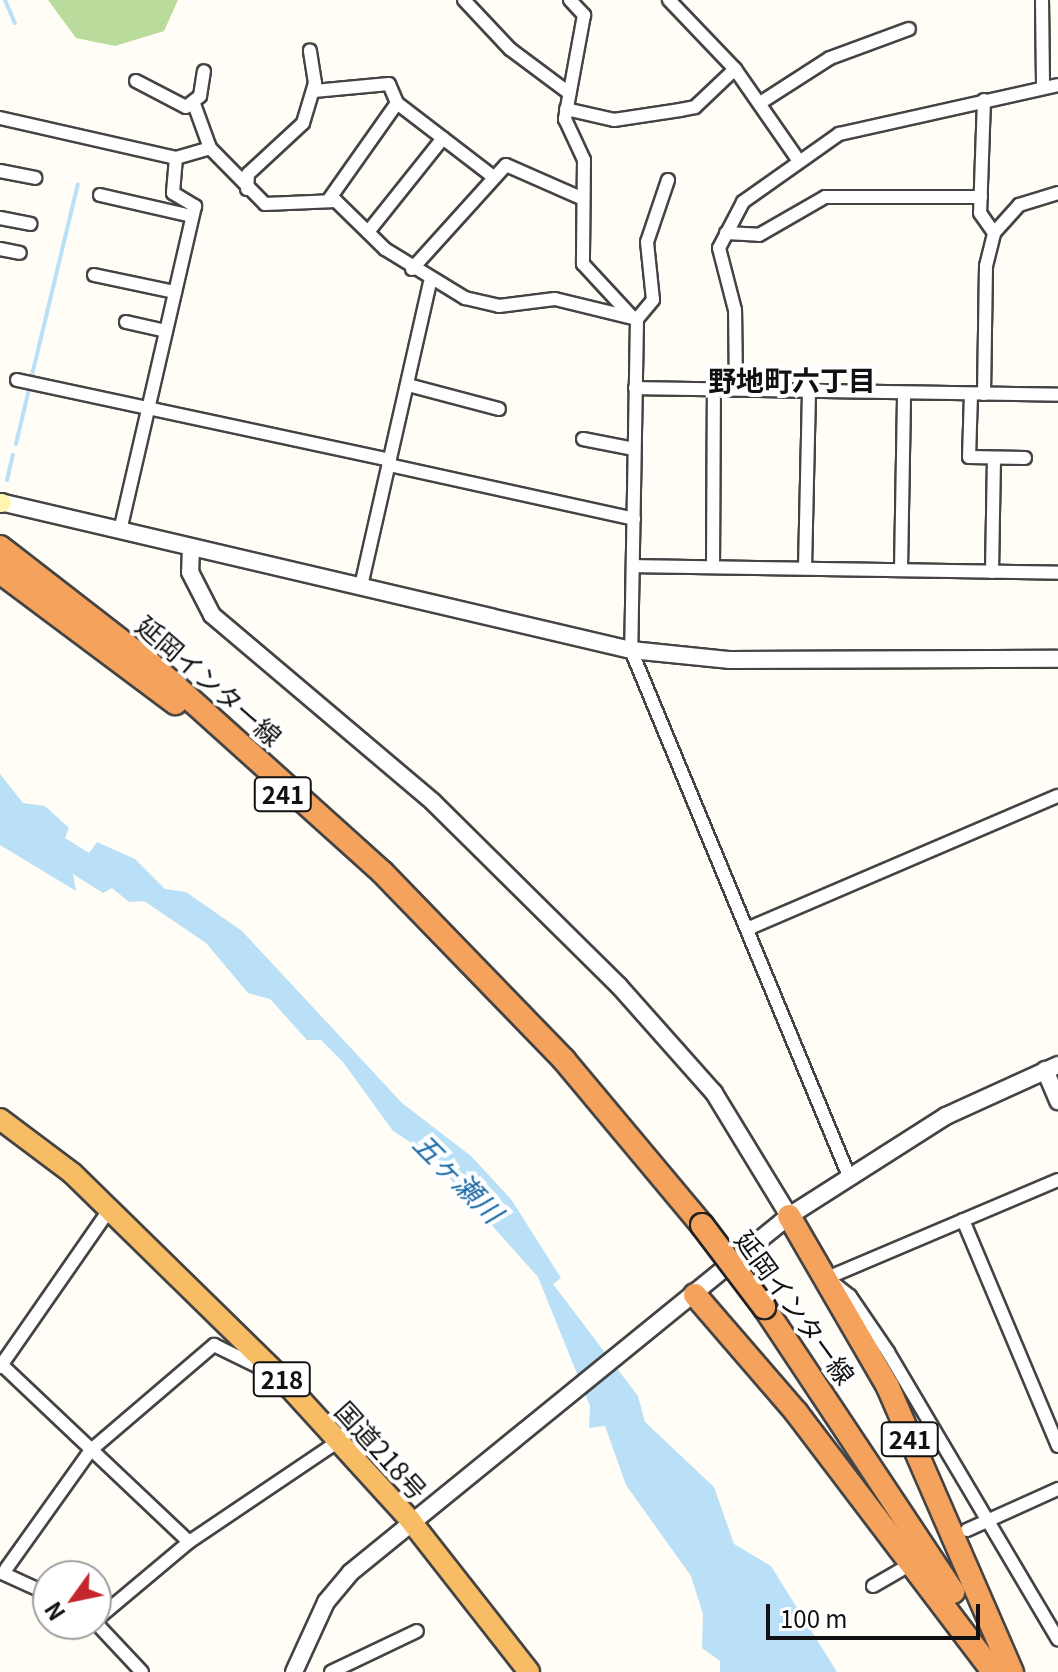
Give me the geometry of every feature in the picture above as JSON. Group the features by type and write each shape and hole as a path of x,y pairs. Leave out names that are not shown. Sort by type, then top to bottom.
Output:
{"highway":[{"name":"延岡インター線","path":"0,547 65,596 299,794 509,1003 702,1225 764,1307 901,1508 1001,1672"},
{"name":"延岡インター線","path":"0,572 213,734 509,1003"},
{"name":"国道218号","path":"0,1119 110,1209 281,1378 410,1520 529,1672"},
{"name":"241","path":"789,1216 888,1387 1012,1672"},
{"name":"241","path":"695,1295 796,1412 993,1672"}],"street":[{"path":"464,0 510,49 569,93"},
{"path":"570,0 584,15 566,109 584,160 581,198 583,264 637,319"},
{"path":"669,0 735,69 799,161"},
{"path":"1042,0 1043,86"},
{"path":"760,103 830,58 909,29"},
{"path":"247,189 248,174 294,139 314,91 310,50"},
{"path":"566,109 614,120 695,107 735,69"},
{"path":"204,71 194,104 210,148 247,189 276,206 330,198 397,103"},
{"path":"136,81 175,104 194,104"},
{"path":"314,91 389,84 397,103 492,176"},
{"path":"736,388 735,310 719,248 743,202 839,134 1058,85"},
{"path":"984,100 981,197 994,233"},
{"path":"0,118 176,158 210,148"},
{"path":"368,232 443,138"},
{"path":"120,531 195,206 173,193 176,158"},
{"path":"412,269 492,176 511,164 581,198"},
{"path":"0,171 35,178"},
{"path":"668,180 647,242 653,300 637,319 631,650 848,1174"},
{"path":"1025,458 969,457 978,394 986,266 994,233 1019,205 1058,193"},
{"path":"100,195 192,216"},
{"path":"726,233 759,235 825,197 981,197"},
{"path":"330,198 430,283 499,306 555,299 637,319"},
{"path":"0,218 30,224"},
{"path":"0,249 20,253"},
{"path":"94,275 175,292"},
{"path":"361,586 430,283"},
{"path":"126,322 166,331"},
{"path":"17,380 148,407 634,519"},
{"path":"408,385 499,409"},
{"path":"635,388 1058,395"},
{"path":"713,567 714,388"},
{"path":"805,568 809,390"},
{"path":"901,570 904,393"},
{"path":"583,439 634,449"},
{"path":"992,572 994,458"},
{"path":"1,503 631,650 730,660 1058,659"},
{"path":"191,547 190,572 212,615 433,802 619,986 714,1093 789,1216"},
{"path":"633,566 1058,573"},
{"path":"747,929 1058,796"},
{"path":"294,1672 326,1602 410,1520 676,1312 789,1216 848,1174 946,1116 1052,1068 1058,1101"},
{"path":"1058,1180 827,1278 850,1296 989,1519 1058,1639"},
{"path":"110,1209 1,1366 189,1542"},
{"path":"963,1220 1058,1446"},
{"path":"32,1586 3,1572 91,1450 214,1345 281,1378"},
{"path":"112,1607 189,1542 340,1440"},
{"path":"967,1530 1058,1489"},
{"path":"873,1586 901,1570"},
{"path":"331,1672 417,1631"},
{"path":"112,1639 142,1672"}],"green space":[{"path":"48,0 178,0 164,31 115,46 76,38"}],"water":[{"name":"五ヶ瀬川","path":"0,774 23,803 45,806 69,828 65,838 89,853 97,842 135,859 165,889 186,892 242,931 402,1103 471,1156 511,1199 561,1278 553,1284 638,1396 645,1422 714,1487 734,1544 771,1566 837,1672 720,1672 720,1661 702,1648 703,1614 691,1576 626,1485 605,1426 589,1428 590,1406 538,1277 427,1153 393,1131 343,1062 321,1040 307,1040 270,999 248,993 206,943 144,901 129,902 112,888 103,893 73,874 76,891 0,845"}],"waterway":[{"path":"5,0 15,23"},
{"path":"32,375 78,184"},
{"path":"16,444 30,385"},
{"path":"7,480 13,455"}],"district":[{"name":"野地町六丁目","path":"792,379"}]}
